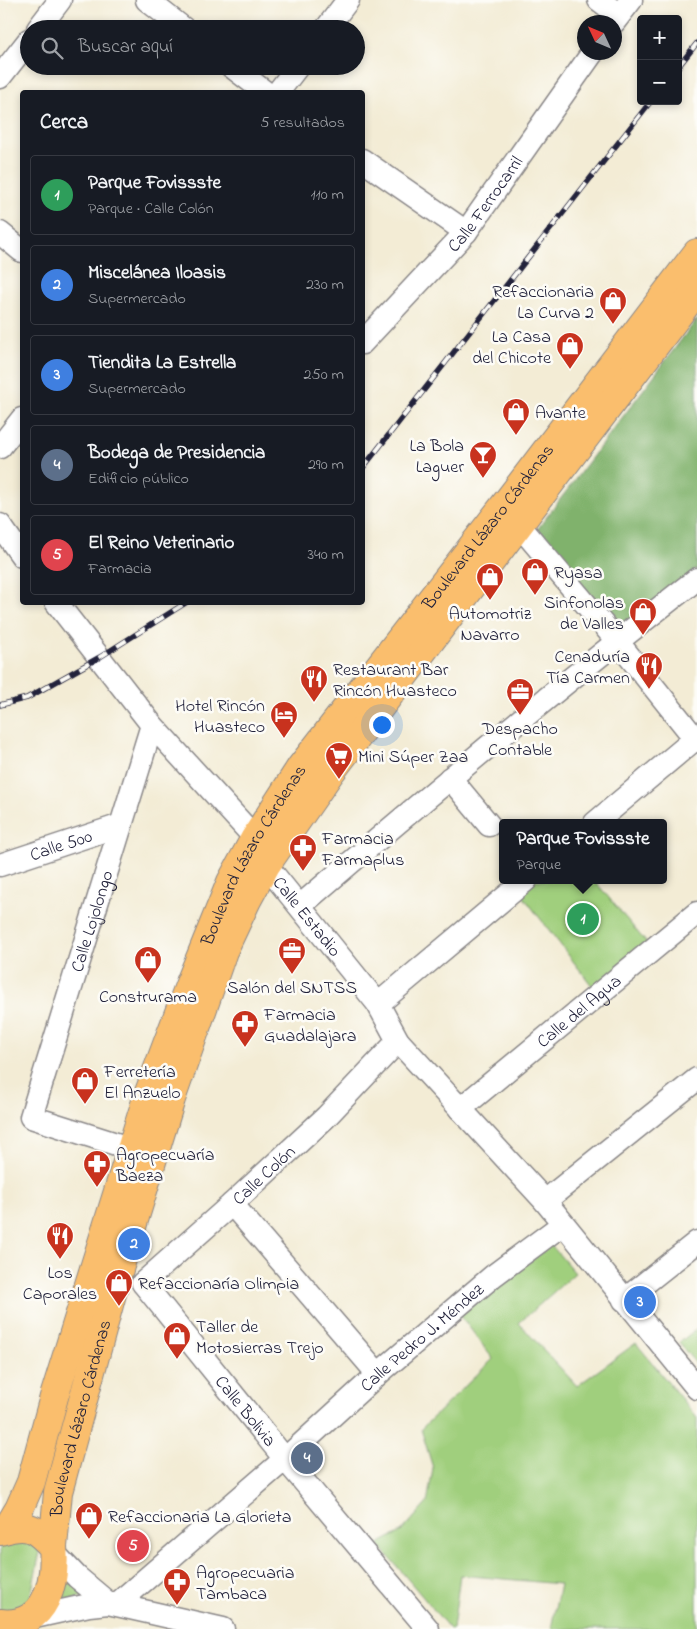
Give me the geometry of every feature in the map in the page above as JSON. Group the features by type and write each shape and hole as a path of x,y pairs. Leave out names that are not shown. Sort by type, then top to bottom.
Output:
{"main road":[{"name":"Boulevard Lázaro Cárdenas","path":"3,1530 19,1508 31,1482 54,1397 148,1095 190,983 232,882 255,838 301,767 697,253"},
{"name":"Boulevard Lázaro Cárdenas","path":"39,1622 54,1572 53,1549 58,1492 116,1279 171,1099 223,950 247,900 266,864 330,773 697,290"},
{"path":"3,1530 16,1526 35,1530 53,1549"},
{"path":"0,1623 18,1626 39,1622"}],"street":[{"path":"45,20 60,0"},
{"path":"147,0 173,20"},
{"path":"333,20 348,0"},
{"path":"599,0 622,12"},
{"path":"0,77 20,51"},
{"name":"Calle Ferrocarril","path":"365,340 466,232 587,60"},
{"path":"243,75 262,90"},
{"path":"280,90 291,75"},
{"path":"365,162 466,232"},
{"path":"0,233 20,249"},
{"path":"0,446 20,421"},
{"path":"0,525 20,553"},
{"path":"519,525 617,641 696,740 600,819"},
{"path":"300,906 450,778 617,641 697,579"},
{"name":"Calle Estadio","path":"58,605 152,725 255,838 266,864 378,1004 398,1041 545,1201"},
{"name":"Calle Lojolongo","path":"132,1149 31,1117 152,725"},
{"path":"450,778 490,825"},
{"name":"Calle 500","path":"0,865 121,825"},
{"path":"378,1004 521,884"},
{"name":"Calle del Agua","path":"460,1108 697,913"},
{"name":"Calle Colón","path":"143,1283 326,1117 398,1041"},
{"path":"697,1079 545,1201 697,1388"},
{"path":"232,1204 378,1374"},
{"name":"Calle Pedro J. Méndez","path":"113,1604 285,1460 378,1374 494,1276 563,1224"},
{"path":"624,1300 697,1242"},
{"path":"116,1279 143,1283"},
{"name":"Calle Bolivia","path":"143,1283 285,1460 428,1629"},
{"path":"53,1549 77,1577 113,1604 224,1629"},
{"path":"39,1622 113,1604"}],"green space":[{"path":"697,319 697,569 616,632 533,535"},
{"path":"527,884 597,884 650,947 596,991 519,891"},
{"path":"551,1245 575,1273 519,1323 577,1386 636,1343 697,1418 697,1629 551,1629 560,1584 460,1575 453,1629 450,1629 378,1544 401,1532 427,1503 433,1468 421,1429 493,1359 460,1315"},
{"path":"697,1328 697,1365 679,1343"},
{"path":"22,1536 40,1552 29,1604 0,1617 0,1547 7,1540"},
{"path":"65,1573 88,1594 58,1605"}],"railway":[{"path":"682,62 697,43"},
{"path":"365,465 648,105"},
{"path":"0,705 27,698 100,657 182,605"}],"place":[{"name":"Refaccionaria La Curva 2","path":"613,325"},
{"name":"La Casa del Chicote","path":"570,370"},
{"name":"Avante","path":"516,436"},
{"name":"La Bola Laguer","path":"483,479"},
{"name":"Ryasa","path":"535,596"},
{"name":"Automotriz Navarro","path":"490,601"},
{"name":"Sinfonolas de Valles","path":"643,636"},
{"name":"Cenaduría Tía Carmen","path":"649,690"},
{"name":"Restaurant Bar Rincón Huasteco","path":"314,703"},
{"name":"Despacho Contable","path":"520,716"},
{"name":"Hotel Rincón Huasteco","path":"284,739"},
{"name":"Mini Súper Zaa","path":"339,780"},
{"name":"Farmacia Farmaplus","path":"303,872"},
{"name":"Parque Fovissste","path":"583,919"},
{"name":"Salón del SNTSS","path":"292,975"},
{"name":"Construrama","path":"148,984"},
{"name":"Farmacia Guadalajara","path":"245,1048"},
{"name":"Ferretería El Anzuelo","path":"85,1105"},
{"name":"Agropecuaría Baeza","path":"97,1188"},
{"name":"Miscelánea Iloasis","path":"134,1244"},
{"name":"Los Caporales","path":"60,1260"},
{"name":"Tiendita La Estrella","path":"640,1302"},
{"name":"Refaccionaría Olimpia","path":"119,1307"},
{"name":"Taller de Motosierras Trejo","path":"177,1360"},
{"name":"Bodega de Presidencia","path":"307,1458"},
{"name":"Refaccionaria La Glorieta","path":"89,1540"},
{"name":"El Reino Veterinario","path":"133,1546"},
{"name":"Agropecuaria Tambaca","path":"177,1606"}]}
